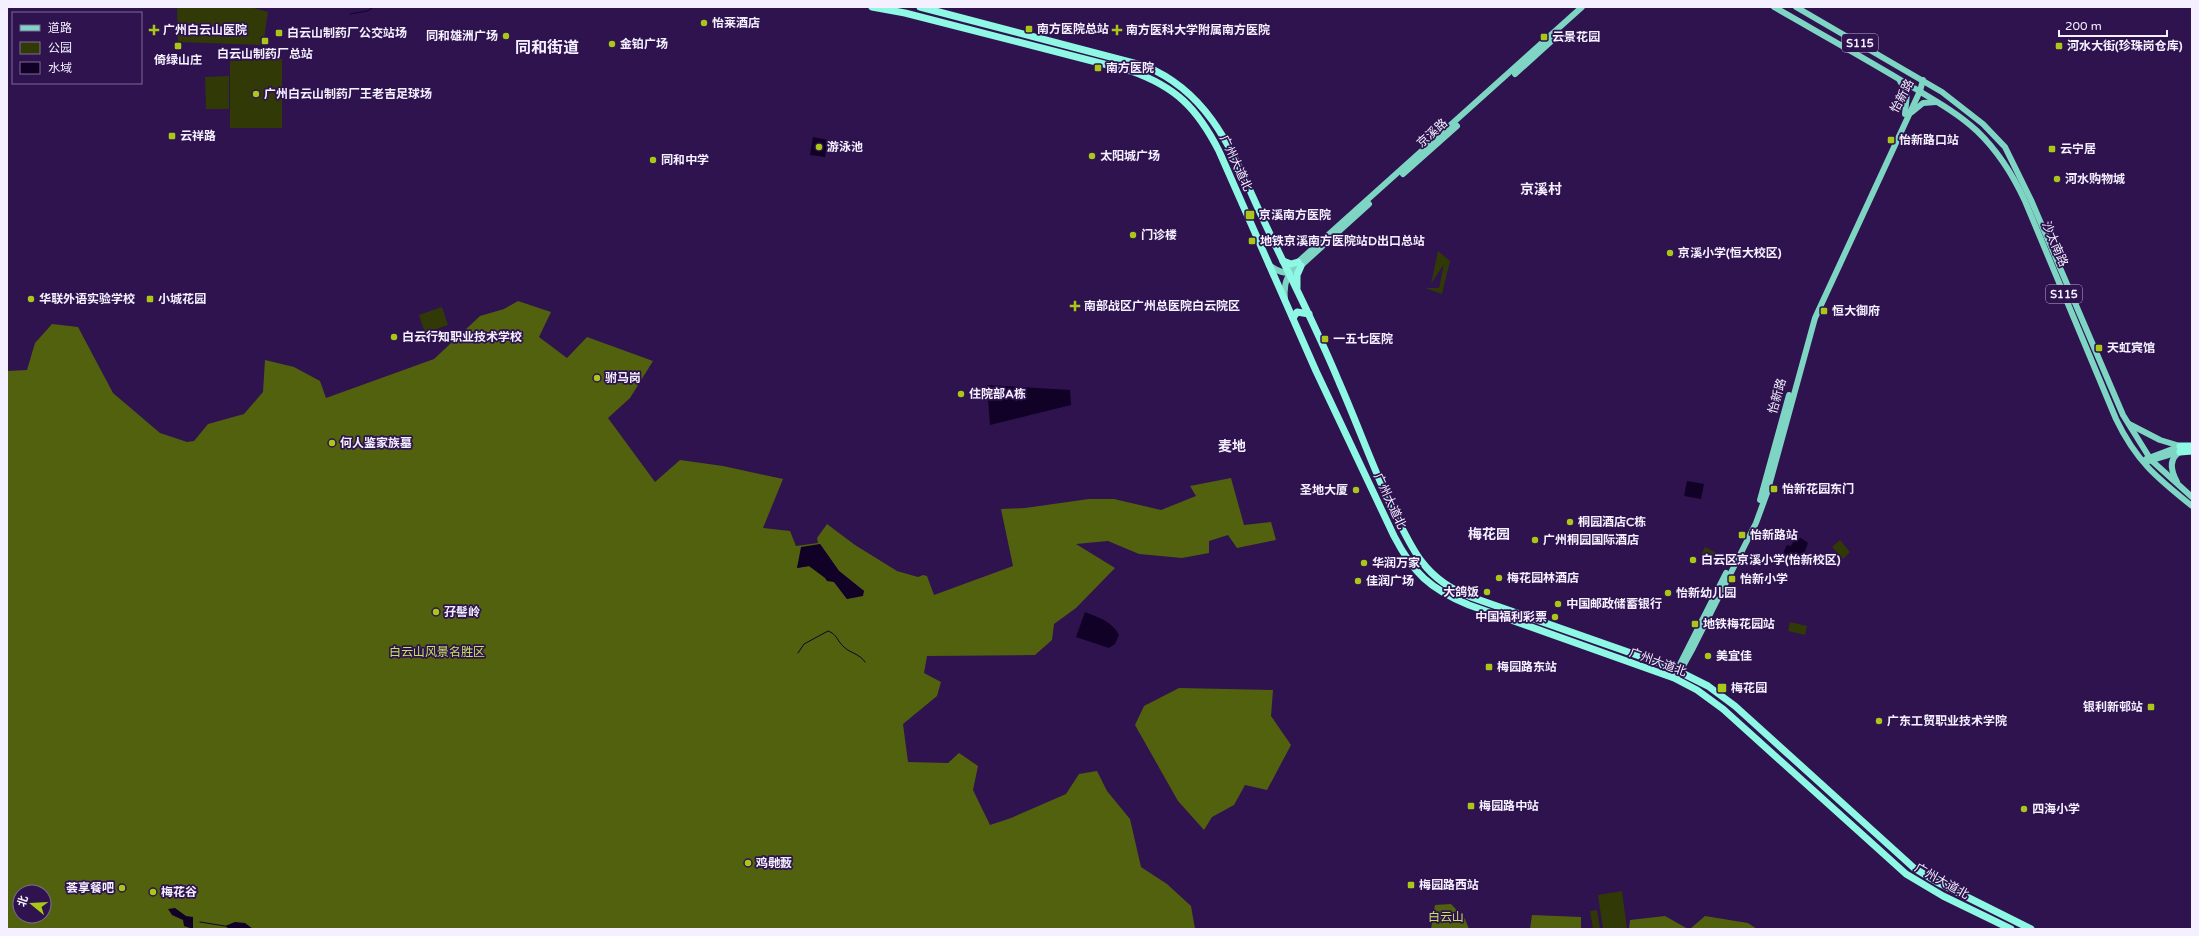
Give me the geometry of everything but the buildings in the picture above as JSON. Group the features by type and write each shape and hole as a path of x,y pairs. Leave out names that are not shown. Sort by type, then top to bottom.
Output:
{"highway":[{"name":"广州大道北","path":"872,7 905,13 1110,66 1164,85 1190,106 1213,139 1286,304 1392,531 1405,556 1424,580 1448,596 1481,610 1674,678 1697,690 1720,705 1906,874 1943,896 2011,929"},
{"name":"广州大道北","path":"920,7 1145,66 1172,79 1201,104 1218,126 1277,248 1337,376 1369,458 1402,528 1418,557 1434,575 1448,586 1471,597 1678,670 1715,690 1914,868 1937,882 2031,929"},
{"path":"1263,252 1272,253 1277,248"},
{"path":"1283,261 1291,264 1300,264 1297,279 1299,295"},
{"path":"1293,318 1297,312 1308,314"},
{"path":"2180,449 2192,446"},
{"path":"2180,449 2192,451"}],"main road":[{"name":"京溪路","path":"1286,304 1284,289 1289,274 1582,7"},
{"name":"京溪路","path":"1300,264 1588,7"},
{"name":"S115","path":"1774,7 1896,76"},
{"name":"S115","path":"1796,7 1923,80"},
{"path":"1860,56 1868,56 1880,62 1881,59 1879,54"},
{"path":"1896,76 1907,93 1906,116"},
{"name":"沙太南路","path":"1896,76 1940,104 1977,131 1995,150 2012,176 2116,419 2129,444 2142,463 2192,506"},
{"name":"怡新路","path":"1674,678 1759,516 1813,323 1923,80"},
{"name":"沙太南路","path":"1923,80 1969,112 2005,147 2034,206 2128,423 2150,458 2164,473 2192,497"},
{"path":"1906,116 1923,103 1933,102 1940,104"},
{"path":"1269,265 1278,271 1289,274"},
{"path":"2128,423 2180,449"},
{"path":"2142,463 2150,458 2180,449"},
{"path":"2180,449 2173,459 2171,469 2181,488"},
{"path":"2159,479 2164,473"}],"green space":[{"path":"177,7 250,7 268,12 263,45 178,42"},
{"name":"广州白云山制药厂王老吉足球场","path":"282,59 282,128 230,128 230,61"},
{"path":"229,76 229,109 206,109 205,77"},
{"path":"1438,251 1450,261 1442,294 1425,288 1439,288 1444,264 1431,284"},
{"name":"白云山风景名胜区","path":"518,301 551,312 539,337 567,358 587,337 653,361 630,398 608,418 655,482 680,460 723,466 783,479 763,528 790,531 796,546 818,543 817,538 827,524 855,545 897,571 918,577 923,575 927,576 934,595 1013,566 1001,509 1025,508 1089,499 1114,499 1161,510 1196,496 1190,486 1231,478 1244,525 1271,522 1276,540 1237,548 1228,535 1209,541 1209,553 1182,558 1139,554 1108,541 1076,544 1115,568 1076,608 1054,624 1052,640 1035,655 927,656 924,673 941,682 937,696 903,724 908,762 948,763 959,753 978,766 973,790 990,825 1011,818 1066,794 1079,774 1097,771 1107,791 1130,819 1141,867 1167,884 1191,906 1195,929 253,929 225,926 230,929 7,929 7,371 27,370 35,343 52,324 78,327 113,393 160,433 187,442 194,441 208,424 244,414 263,392 265,360 294,367 320,381 326,398 434,359 480,316 504,309","holes":["820,544 839,571 864,591 847,599 834,582 809,566 797,568 801,556"]},
{"path":"442,307 448,325 425,333 419,315"},
{"path":"1840,540 1850,552 1843,559 1832,547"},
{"path":"1705,547 1720,555 1716,563 1701,555"},
{"path":"1790,622 1807,626 1805,635 1788,631"},
{"path":"1179,688 1273,690 1271,716 1291,745 1267,790 1245,785 1234,805 1212,817 1204,830 1178,801 1135,725 1144,706"},
{"path":"1622,891 1627,929 1603,929 1598,895"},
{"name":"白云山","path":"1451,904 1465,919 1469,929 1431,929 1435,905"},
{"path":"1597,910 1600,929 1593,929 1590,911"},
{"path":"1532,915 1581,917 1581,929 1530,929"},
{"path":"1665,916 1688,929 1629,929 1630,920"},
{"path":"1705,916 1748,923 1757,929 1690,929"}],"water":[{"name":"游泳池","path":"813,137 828,140 825,157 810,155"},
{"path":"987,385 1070,390 1071,405 990,425"},
{"path":"1687,481 1704,484 1701,499 1684,496"},
{"path":"1795,538 1801,538 1808,543 1799,567 1790,567 1783,553 1787,545 1791,546"},
{"path":"820,544 839,571 864,591 863,596 847,599 834,582 827,581 809,566 797,568 801,547"},
{"path":"1085,612 1105,620 1116,630 1119,635 1115,644 1109,648 1076,637"},
{"path":"175,908 186,916 193,917 193,929 184,926 183,920 172,915 168,909"},
{"path":"235,922 245,923 253,929 230,929 225,926"}],"waterway":[{"path":"350,14 367,11 374,7"},
{"path":"798,653 804,644 828,631 833,634 846,649 863,659 865,662"},
{"path":"200,922 225,926"}],"place":[{"name":"怡莱酒店","path":"704,23"},
{"name":"南方医院总站","path":"1029,29"},
{"name":"广州白云山医院","path":"154,30"},
{"name":"南方医科大学附属南方医院","path":"1117,30"},
{"name":"白云山制药厂公交站场","path":"279,33"},
{"name":"同和雄洲广场","path":"506,36"},
{"name":"云景花园","path":"1544,37"},
{"name":"白云山制药厂总站","path":"265,41"},
{"name":"金铂广场","path":"612,44"},
{"name":"倚绿山庄","path":"178,46"},
{"name":"河水大街(珍珠岗仓库)","path":"2059,46"},
{"name":"南方医院","path":"1098,68"},
{"name":"广州白云山制药厂王老吉足球场","path":"256,94"},
{"name":"云祥路","path":"172,136"},
{"name":"怡新路口站","path":"1891,140"},
{"name":"游泳池","path":"819,147"},
{"name":"云宁居","path":"2052,149"},
{"name":"太阳城广场","path":"1092,156"},
{"name":"同和中学","path":"653,160"},
{"name":"河水购物城","path":"2057,179"},
{"name":"京溪南方医院","path":"1250,215"},
{"name":"门诊楼","path":"1133,235"},
{"name":"地铁京溪南方医院站D出口总站","path":"1252,241"},
{"name":"京溪小学(恒大校区)","path":"1670,253"},
{"name":"华联外语实验学校","path":"31,299"},
{"name":"小城花园","path":"150,299"},
{"name":"南部战区广州总医院白云院区","path":"1075,306"},
{"name":"恒大御府","path":"1824,311"},
{"name":"白云行知职业技术学校","path":"394,337"},
{"name":"一五七医院","path":"1325,339"},
{"name":"天虹宾馆","path":"2099,348"},
{"name":"驸马岗","path":"597,378"},
{"name":"住院部A栋","path":"961,394"},
{"name":"何人鉴家族墓","path":"332,443"},
{"name":"怡新花园东门","path":"1774,489"},
{"name":"圣地大厦","path":"1356,490"},
{"name":"桐园酒店C栋","path":"1570,522"},
{"name":"怡新路站","path":"1742,535"},
{"name":"广州桐园国际酒店","path":"1535,540"},
{"name":"白云区京溪小学(怡新校区)","path":"1693,560"},
{"name":"华润万家","path":"1364,563"},
{"name":"梅花园林酒店","path":"1499,578"},
{"name":"怡新小学","path":"1732,579"},
{"name":"佳润广场","path":"1358,581"},
{"name":"大鸽饭","path":"1487,592"},
{"name":"怡新幼儿园","path":"1668,593"},
{"name":"中国邮政储蓄银行","path":"1558,604"},
{"name":"孖髻岭","path":"436,612"},
{"name":"中国福利彩票","path":"1555,617"},
{"name":"地铁梅花园站","path":"1695,624"},
{"name":"美宜佳","path":"1708,656"},
{"name":"梅园路东站","path":"1489,667"},
{"name":"梅花园","path":"1722,688"},
{"name":"银利新邨站","path":"2151,707"},
{"name":"广东工贸职业技术学院","path":"1879,721"},
{"name":"梅园路中站","path":"1471,806"},
{"name":"四海小学","path":"2024,809"},
{"name":"鸡毑藪","path":"748,863"},
{"name":"梅园路西站","path":"1411,885"},
{"name":"荟享餐吧","path":"122,888"},
{"name":"梅花谷","path":"153,892"}],"district":[{"name":"同和街道","path":"547,47"},
{"name":"京溪村","path":"1541,189"},
{"name":"麦地","path":"1232,446"},
{"name":"梅花园","path":"1489,534"}]}
